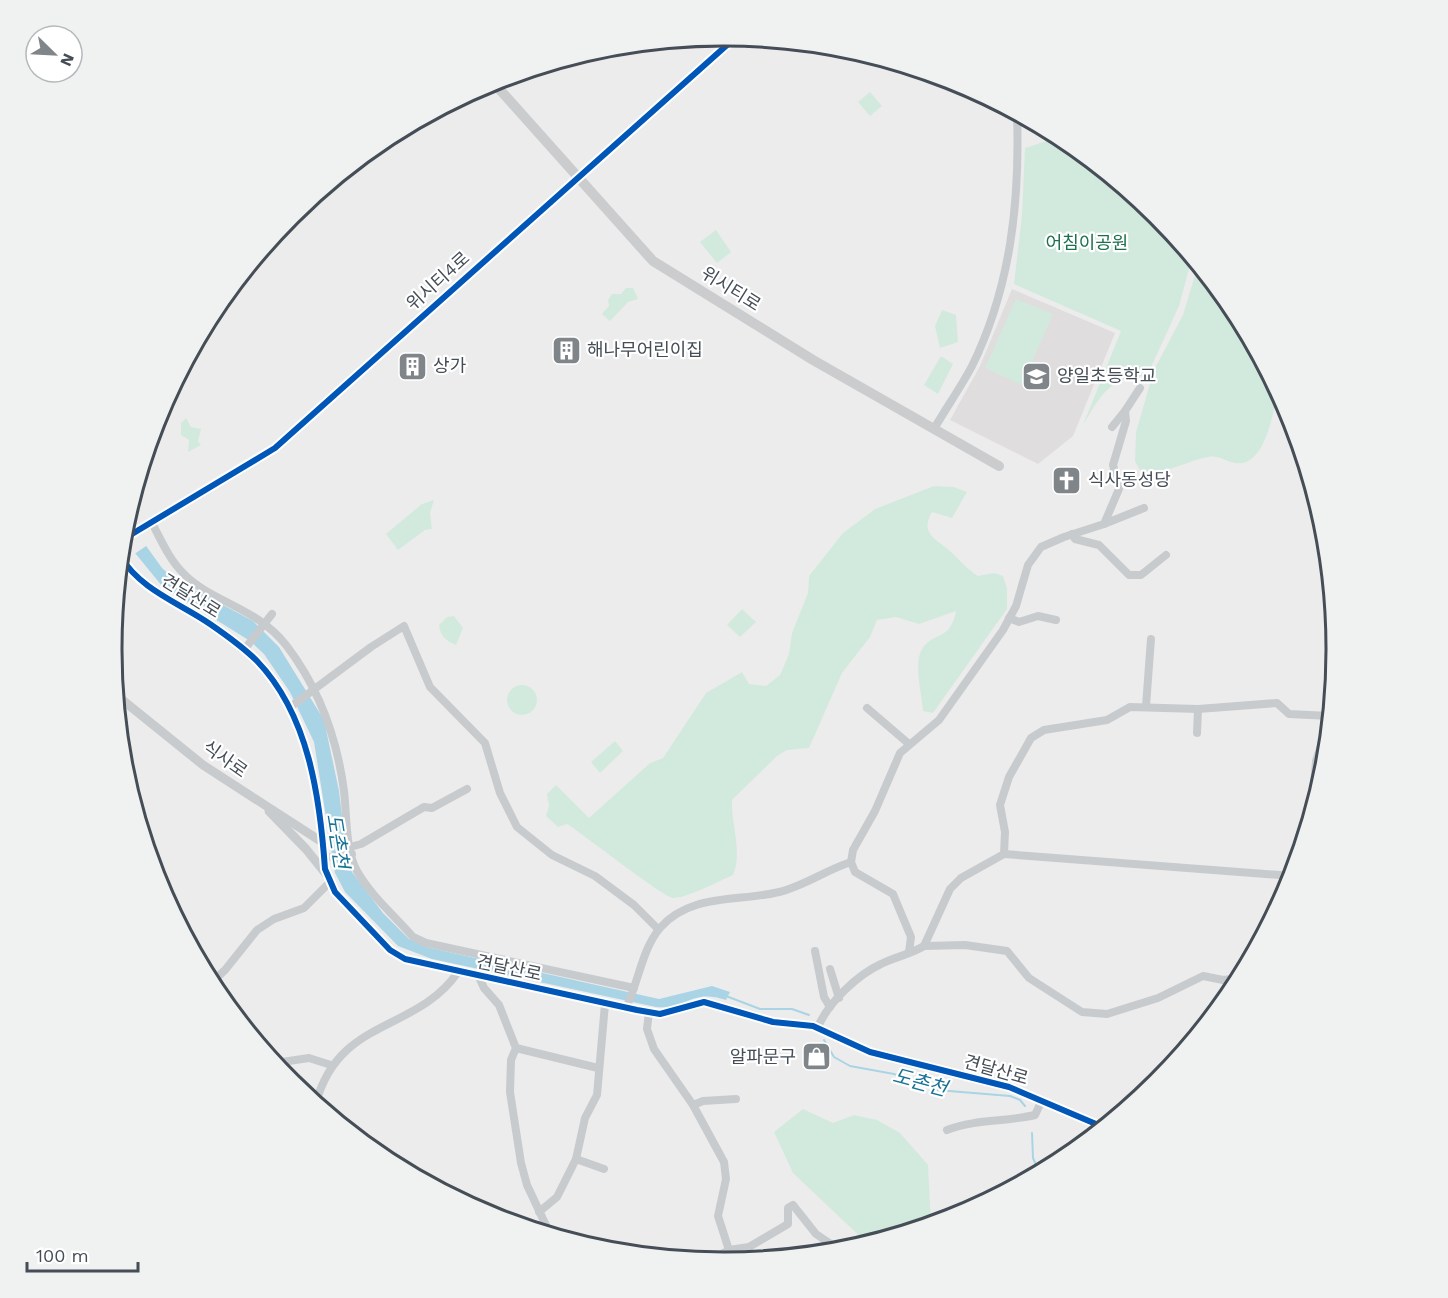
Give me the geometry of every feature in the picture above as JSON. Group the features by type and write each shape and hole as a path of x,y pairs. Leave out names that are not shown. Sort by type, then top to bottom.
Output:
{"main road":[{"name":"위시티로","path":"500,89 653,261 813,360 999,466"}],"street":[{"name":"위시티4로","path":"133,534 275,448 726,46"},
{"path":"934,429 971,368 1003,286 1010,253 1014,207 1017,123"},
{"path":"1112,427 1140,388"},
{"path":"1104,524 1119,489 1113,465 1126,421 1125,411"},
{"path":"909,952 910,937 893,894 855,872 851,862 854,850 875,811 900,753 939,720 1009,618 1028,565 1041,547 1144,508"},
{"path":"149,524 170,558 184,574 264,625 286,646 330,721 344,789 350,852 357,870 413,937 426,944 633,990"},
{"path":"1072,534 1075,538 1100,545 1129,574 1141,575 1166,555"},
{"name":"견달산로","path":"127,568 156,594 208,623 245,648 291,707 311,764 328,878 335,892 397,955 415,962 479,977 649,1012 674,1011 704,1002 773,1022 818,1027 870,1052 1009,1086 1095,1124"},
{"path":"245,648 272,614"},
{"path":"1009,618 1019,622 1038,616 1056,620"},
{"path":"291,707 371,647 404,626 430,687 485,743 500,793 517,826 552,855 595,876 634,905 658,929"},
{"path":"1146,706 1151,639"},
{"name":"식사로","path":"124,701 203,765 322,842"},
{"path":"1004,854 1005,832 1000,805 1009,777 1031,738 1044,730 1107,720 1130,707 1146,706 1197,709 1277,703 1289,714 1322,716"},
{"path":"867,708 909,744"},
{"path":"1197,709 1197,733"},
{"path":"326,857 350,852 424,807 432,808 467,789"},
{"path":"218,976 257,930 274,919 304,908 328,878 306,849 271,815 267,807"},
{"path":"924,945 950,889 961,878 1004,854 1283,875"},
{"path":"627,1007 658,929 671,917 717,899 778,892 851,862"},
{"path":"818,1027 824,1012 878,965 924,945 965,945 1007,951 1029,978 1059,1000 1082,1012 1107,1014 1158,998 1203,976 1228,979"},
{"path":"814,951 824,998 830,1006"},
{"path":"830,969 839,998"},
{"path":"319,1095 331,1065 348,1047 435,998 458,972"},
{"path":"479,977 481,984 504,1014 516,1048 511,1060 510,1092 521,1163 526,1185 545,1224"},
{"path":"539,1212 556,1197 576,1159 585,1118 597,1095 605,1004"},
{"path":"649,1012 647,1029 654,1049 693,1105 724,1162 726,1179 718,1216 729,1250"},
{"path":"516,1048 598,1068"},
{"path":"285,1061 309,1058 331,1065"},
{"path":"693,1105 703,1101 736,1099"},
{"path":"947,1130 964,1124 1010,1121 1035,1115 1042,1100"},
{"path":"576,1159 604,1169"},
{"path":"726,1252 749,1246 788,1224 788,1208 793,1205 816,1234 828,1242"}],"shaded area":[{"name":"양일초등학교","path":"1012,289 1115,333 1073,436 1038,464 950,420 980,366"}],"green space":[{"path":"870,92 882,106 870,116 858,102"},
{"name":"어침이공원","path":"1047,141 1091,171 1150,223 1190,267 1179,306 1147,376 1124,379 1115,384 1101,397 1083,425 1121,331 1014,284 1022,215 1025,148"},
{"path":"716,230 731,252 717,263 700,242"},
{"path":"1195,274 1225,314 1246,348 1275,406 1268,431 1259,451 1245,463 1212,457 1167,470 1140,470 1135,461 1136,432 1154,370 1183,315"},
{"path":"626,288 633,288 638,299 628,302 610,321 602,314 609,306 608,300 612,294 621,294"},
{"path":"1016,299 1053,314 1022,385 985,368"},
{"path":"942,310 956,315 958,342 940,348 935,326"},
{"path":"941,356 953,364 938,394 924,385"},
{"path":"186,418 191,427 201,429 198,441 201,445 188,452 189,440 181,435 181,423"},
{"path":"934,486 954,487 967,492 952,518 932,512 928,524 930,533 978,576 994,573 1003,576 1007,588 1007,609 933,713 923,711 918,672 919,657 930,640 950,628 956,611 919,624 896,617 877,620 870,637 842,673 809,748 787,750 777,756 732,800 737,848 733,875 679,897 673,898 666,895 567,824 558,827 546,816 549,806 547,794 556,785 589,818 650,763 663,758 706,693 742,672 749,684 766,686 780,675 789,654 792,633 808,593 809,576 843,533 875,509"},
{"path":"434,500 430,513 432,529 425,530 398,550 386,534 422,504"},
{"path":"742,609 756,622 740,637 727,625"},
{"path":"454,616 463,628 456,645 444,638 439,625 447,617"},
{"path":"522,685 528,686 536,694 536,706 528,714 522,715 516,714 508,706 507,700 508,694 516,686"},
{"path":"615,741 623,751 600,773 591,762"},
{"path":"803,1109 833,1123 854,1115 877,1120 900,1133 928,1165 931,1215 859,1236 793,1173 774,1132"}],"water":[{"path":"134,529 162,568 174,579 253,621 279,647 324,720 339,791 347,857 352,872 383,913 409,939 426,947 659,999 712,986 730,992 726,1000 705,996 666,1007 656,1007 432,959 398,946 345,892 335,873 314,742 290,692 264,654 250,641 162,586 130,547"}],"pier":[{"path":"135,524 149,544 133,555 130,551"}],"waterway":[{"name":"도촌천","path":"726,996 760,1009 792,1009 809,1015"},
{"name":"도촌천","path":"824,1040 834,1057 850,1066 894,1074 937,1090 1010,1096 1020,1100 1025,1106"},
{"name":"도촌천","path":"1032,1133 1033,1158 1036,1164"}],"cycle path":[{"path":"133,534 275,448 726,46"},
{"path":"128,566 161,595 198,616 240,646 257,661 275,683 289,706 309,759 320,814 325,869 335,892 390,950 405,959 660,1014 704,1002 773,1022 813,1026 870,1052 1009,1087 1095,1124"}],"place":[{"name":"해나무어린이집","path":"566,350"},
{"name":"상가","path":"412,366"},
{"name":"양일초등학교","path":"1036,376"},
{"name":"식사동성당","path":"1067,480"},
{"name":"알파문구","path":"817,1057"}]}
